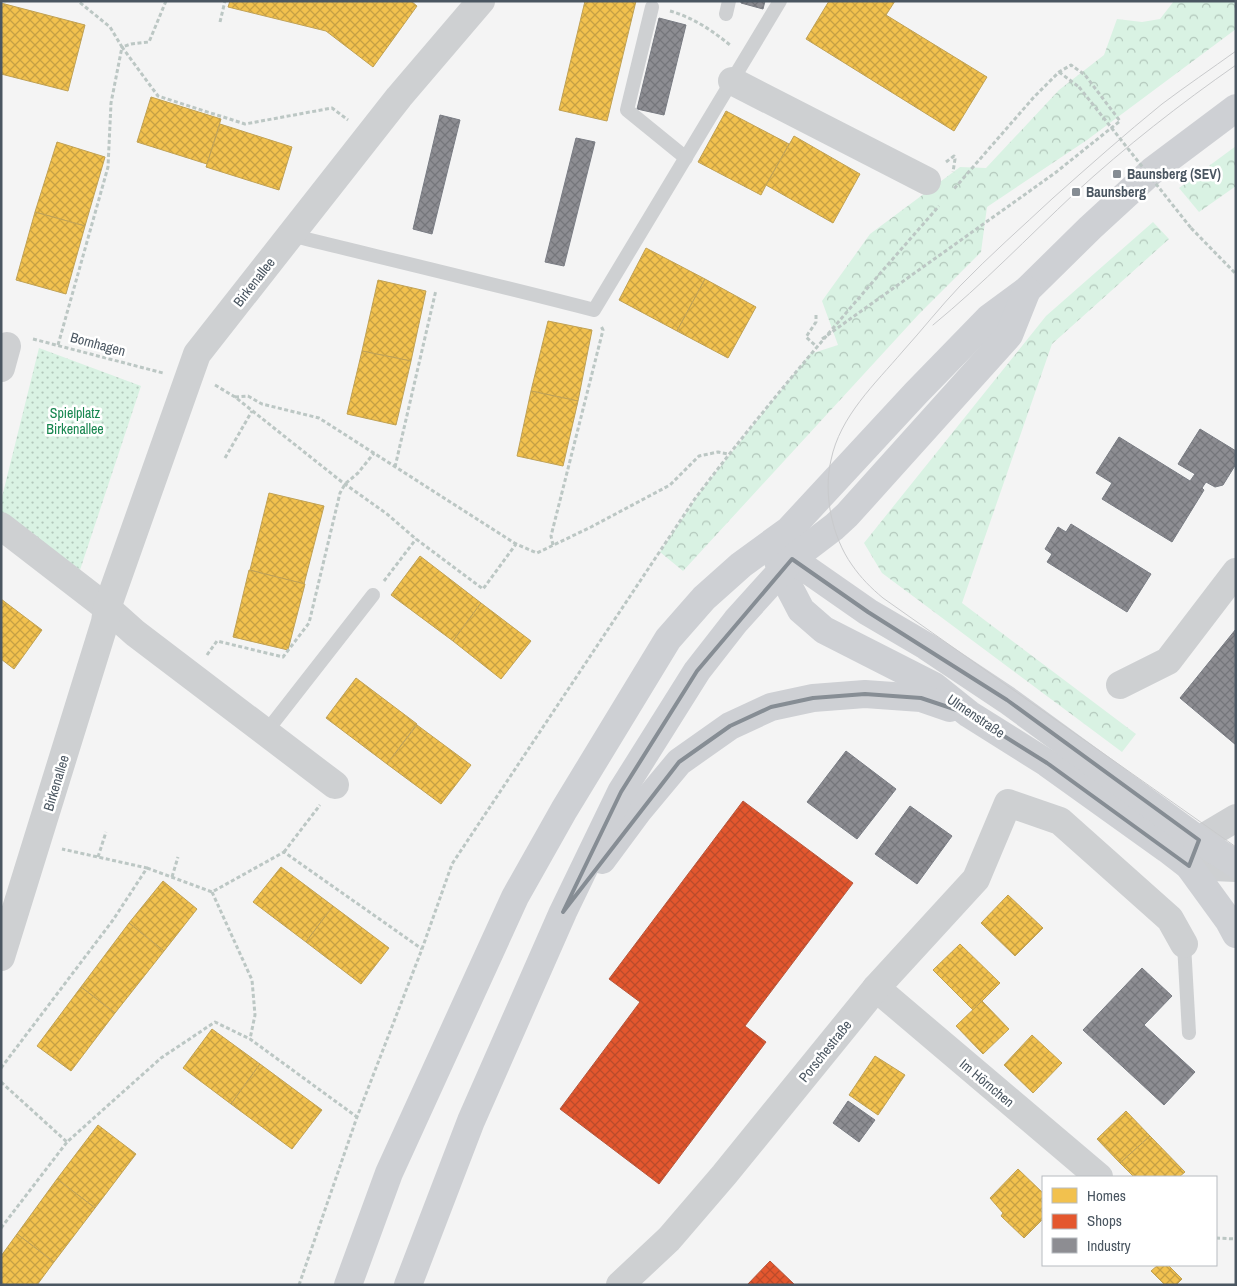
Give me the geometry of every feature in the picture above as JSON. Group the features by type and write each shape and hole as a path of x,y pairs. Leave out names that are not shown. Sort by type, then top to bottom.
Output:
{"main road":[{"path":"350,1285 389,1173 515,897 564,810 668,639 704,598 741,565 789,530 916,393 989,318 1028,290 1090,228 1152,171 1236,108"},
{"path":"408,1285 471,1120 563,912 621,792 697,671 736,621 792,559 847,515 1009,335 1028,290"},
{"name":"Ulmenstraße","path":"789,530 792,559 789,587 801,610 824,630 934,686 969,714 1047,763 1189,866 1229,921 1236,934"},
{"path":"741,565 792,559 868,612 926,646 1007,700 1199,840 1236,864"},
{"path":"563,912 639,810 679,762 730,726 771,707 813,698 865,694 921,698 969,714"}],"street":[{"name":"Birkenallee","path":"1,957 106,622 107,608 197,354 368,137 480,1"},
{"path":"732,81 927,181"},
{"path":"1,526 107,608 135,633 336,785"},
{"path":"1120,685 1168,661 1236,572"},
{"name":"Porschestraße","path":"620,1285 668,1239 693,1211 876,988 976,879 1008,803 1060,821 1170,919 1184,944"},
{"path":"1236,818 1199,840 1189,866 1236,868"},
{"name":"Im Hörnchen","path":"876,988 1098,1176"}],"lane":[{"path":"290,235 594,310 780,1"},
{"path":"652,7 626,110 686,158"},
{"path":"266,732 373,595"},
{"path":"1184,944 1189,1033"}],"path":[{"path":"78,1 110,27 122,47 158,96 245,124 332,108 368,137"},
{"path":"122,47 150,42 166,1"},
{"path":"220,22 226,1"},
{"path":"652,7 680,14 716,33 746,58"},
{"path":"58,345 108,167 111,103 122,47"},
{"path":"822,339 1055,173 1120,121 1085,75 1071,65 1059,72 1079,87 1192,228 1236,274"},
{"path":"395,467 441,271"},
{"path":"553,545 551,536 603,330 594,310"},
{"path":"816,315 816,322 806,337 816,346"},
{"name":"Bornhagen","path":"12,351 58,345 188,380 214,384 235,397"},
{"path":"235,397 248,396 262,404 319,418 516,544 537,553 670,485 699,456 718,452 728,454"},
{"path":"235,397 483,589 516,544"},
{"path":"225,458 252,410"},
{"path":"192,676 217,641 283,657 309,623 340,493 345,484 358,473 374,454"},
{"path":"373,595 416,539"},
{"path":"212,892 284,852 336,785"},
{"path":"98,857 106,832"},
{"path":"37,843 147,868 212,892 252,980 255,1015 250,1039"},
{"path":"284,852 422,949"},
{"path":"172,878 178,857"},
{"path":"1,1068 113,920 147,868"},
{"path":"1,1228 67,1142 161,1058 215,1022 250,1039 357,1118"},
{"path":"1,1082 67,1142"},
{"path":"1217,1238 1236,1239"}],"highlighted area":[{"path":"792,559 868,612 1007,700 1199,840 1189,866 1047,763 969,714 921,698 865,694 813,698 771,707 730,726 679,762 563,912 621,792 697,671"}],"green space":[{"path":"1174,1 1236,1 1236,29 1087,140 987,207 981,252 919,314 683,571 660,552 701,491 810,354 838,345 822,301 870,234 960,167 986,168 1059,90 1104,55 1117,19 1142,22 1160,19"},
{"path":"1236,146 1236,186 1199,212 1179,188"},
{"path":"1153,222 1169,239 1052,344 962,603 1136,734 1122,752 882,573 864,543 1046,316"},
{"name":"Spielplatz Birkenallee","path":"39,348 141,386 80,570 1,515 1,501"}],"building: Homes":[{"path":"230,1 411,1 417,6 373,67 326,31 228,7"},
{"path":"585,1 636,1 607,121 559,110"},
{"path":"829,1 895,1 886,15 987,77 954,131 806,39"},
{"path":"1,3 85,25 68,91 1,74"},
{"path":"151,97 221,119 207,164 137,142"},
{"path":"726,111 789,144 761,195 698,162"},
{"path":"220,124 292,147 279,190 206,167"},
{"path":"794,136 860,174 833,223 766,185"},
{"path":"57,142 105,157 85,226 35,212"},
{"path":"35,212 85,226 66,294 16,280"},
{"path":"646,248 705,279 677,331 619,300"},
{"path":"705,279 756,307 728,358 677,331"},
{"path":"378,280 426,291 411,361 362,351"},
{"path":"548,321 592,330 578,401 531,391"},
{"path":"362,351 411,361 396,425 347,414"},
{"path":"531,391 578,401 563,466 517,456"},
{"path":"269,493 324,506 304,584 250,570"},
{"path":"420,556 481,603 453,641 391,595"},
{"path":"249,570 305,584 288,650 233,637"},
{"path":"1,599 42,630 14,669 1,659"},
{"path":"481,603 531,641 501,679 453,641"},
{"path":"356,678 417,724 387,764 326,718"},
{"path":"417,725 471,765 441,804 387,764"},
{"path":"281,867 333,906 306,942 253,902"},
{"path":"163,881 197,909 164,951 129,923"},
{"path":"1008,895 1043,928 1015,956 981,923"},
{"path":"333,906 389,948 361,984 306,942"},
{"path":"129,923 164,951 115,1013 81,987"},
{"path":"960,944 1000,983 973,1010 933,970"},
{"path":"81,987 115,1013 71,1071 37,1046"},
{"path":"982,1001 1009,1029 983,1054 956,1026"},
{"path":"212,1029 260,1064 231,1104 183,1068"},
{"path":"1032,1035 1062,1063 1033,1093 1004,1065"},
{"path":"875,1056 905,1075 878,1115 849,1095"},
{"path":"260,1064 322,1110 292,1149 231,1104"},
{"path":"1126,1111 1150,1136 1120,1163 1097,1139"},
{"path":"98,1125 136,1154 95,1208 57,1179"},
{"path":"1150,1136 1185,1172 1180,1176 1133,1176 1120,1163"},
{"path":"1018,1169 1042,1192 1042,1220 1024,1238 1001,1216 1003,1213 990,1198"},
{"path":"57,1179 95,1208 54,1262 17,1234"},
{"path":"17,1234 54,1262 37,1285 1,1285 1,1256"},
{"path":"1157,1266 1169,1266 1182,1279 1176,1285 1165,1285 1151,1271"}],"building: Shops":[{"path":"743,801 853,883 745,1026 766,1042 659,1184 560,1109 640,1002 609,979"},
{"path":"770,1261 795,1285 747,1285"}],"building: Industry":[{"path":"741,1 765,1 763,9 741,3"},
{"path":"659,18 686,25 664,115 637,109"},
{"path":"440,115 460,120 432,234 413,229"},
{"path":"576,138 595,142 564,266 545,262"},
{"path":"1200,429 1236,451 1236,464 1223,485 1215,487 1206,482 1202,488 1204,490 1172,542 1102,499 1112,483 1096,473 1119,437 1190,481 1195,474 1178,464"},
{"path":"1071,524 1151,574 1127,612 1047,562 1052,554 1045,549 1058,527 1066,532"},
{"path":"1236,629 1236,745 1180,698"},
{"path":"846,751 896,789 857,839 807,802"},
{"path":"910,806 952,836 917,884 875,854"},
{"path":"1142,968 1172,996 1144,1025 1195,1072 1164,1105 1083,1030"},
{"path":"848,1101 875,1120 859,1142 833,1123"}],"tram line":[{"path":"1236,51 1162,104 1121,138 994,252 945,302 870,388 850,415 842,429 831,460 828,487 831,515 839,542 855,570 866,583 883,598 1236,847"},
{"path":"933,325 970,293 1113,159 1194,95 1236,65"}],"place":[{"name":"Baunsberg (SEV)","path":"1117,174"},
{"name":"Baunsberg","path":"1076,192"}]}
